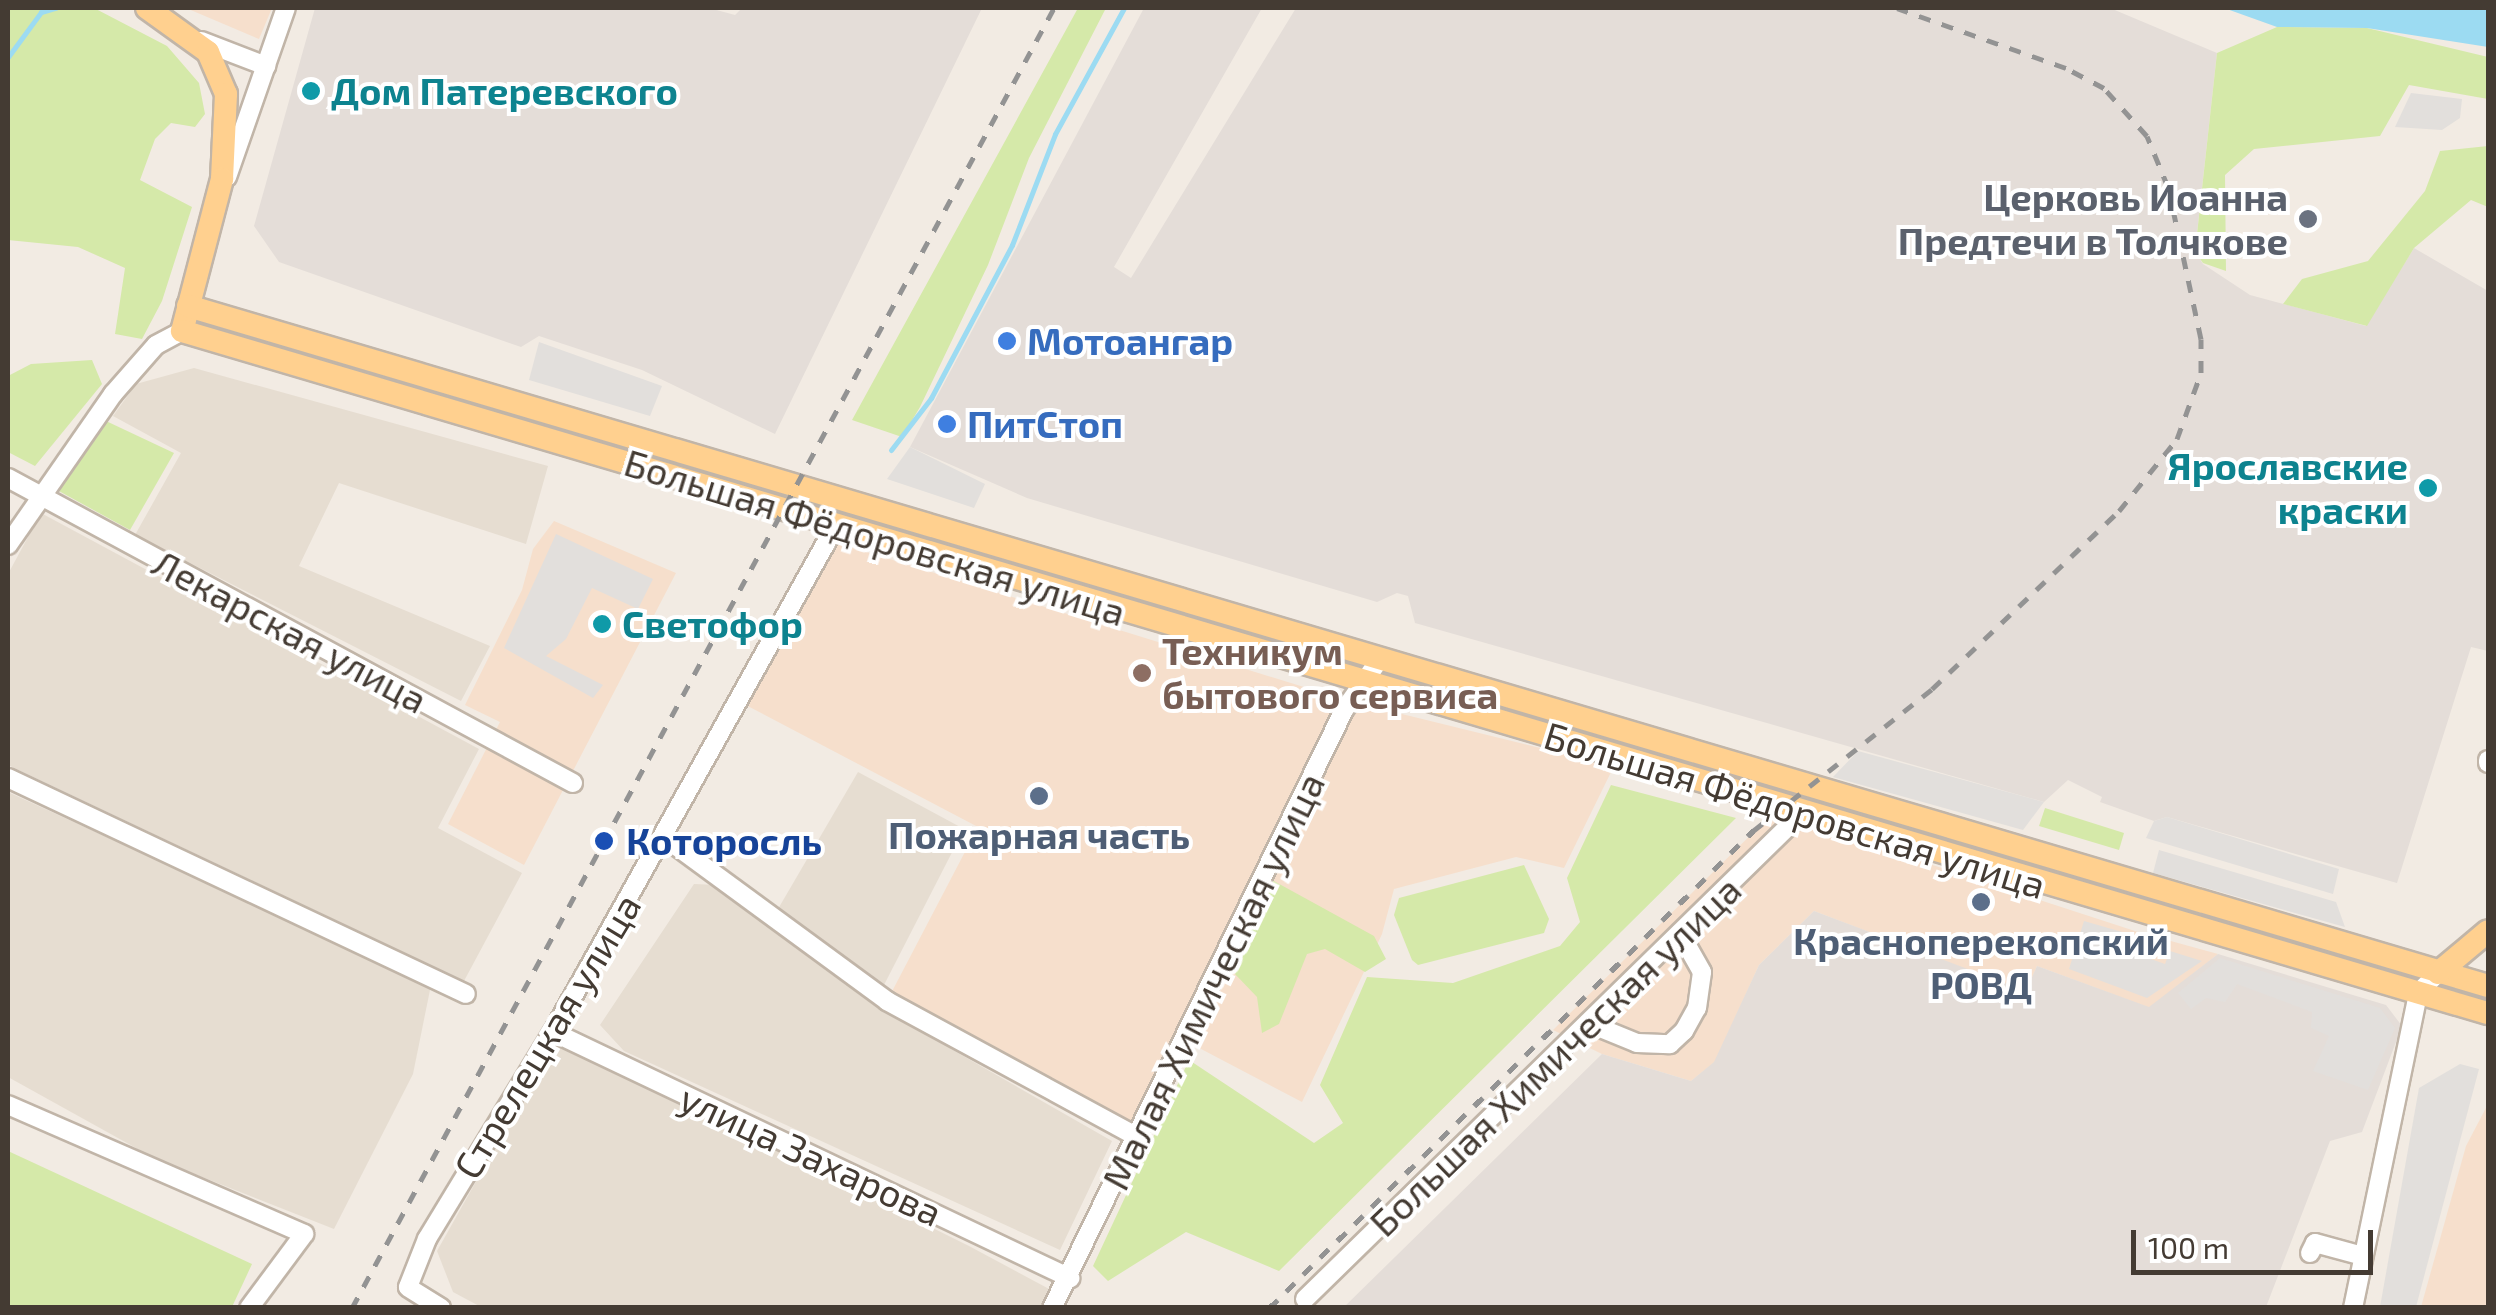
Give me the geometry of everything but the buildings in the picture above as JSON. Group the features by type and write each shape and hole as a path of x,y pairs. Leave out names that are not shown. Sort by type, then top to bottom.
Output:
{"main road":[{"path":"147,8 191,36 220,71 238,110 182,331"},
{"name":"Большая Фёдоровская улица","path":"188,306 2488,986"},
{"name":"Большая Фёдоровская улица","path":"182,331 2488,1013"},
{"path":"2438,972 2488,932"}],"street":[{"path":"238,110 266,66 286,8"},
{"path":"191,36 266,66"},
{"path":"8,545 39,496 141,360 182,331"},
{"name":"Лекарская улица","path":"8,478 573,783"},
{"name":"Стрелецкая улица","path":"442,1308 408,1287 427,1238 664,837 836,525"},
{"name":"Малая Химическая улица","path":"1052,1308 1364,682 1380,659"},
{"path":"8,778 466,994"},
{"name":"Большая Химическая улица","path":"1305,1299 1803,812"},
{"path":"664,837 887,1002 1137,1137"},
{"path":"1588,1023 1638,1043 1670,1044 1684,1031 1696,1008 1702,972 1680,933"},
{"path":"2353,1308 2418,993 2438,972"},
{"name":"улица Захарова","path":"552,1032 1070,1278"},
{"path":"8,1104 304,1234 249,1308"},
{"path":"2310,1252 2315,1243 2364,1256"}],"shaded area":[{"path":"186,8 272,8 259,39"},
{"path":"315,8 709,8 735,15 742,8 982,8 775,434 642,370 539,336 521,347 279,262 254,226"},
{"path":"1144,8 1262,8 1114,267 1131,278 1296,8 2110,8 2217,53 2195,251 2203,264 2250,295 2366,326 2414,248 2488,291 2488,651 2471,647 2397,883 2167,817 2154,821 2100,802 2102,797 2068,780 2044,802 1415,623 1408,596 1397,593 1377,602 1027,498 910,447"},
{"path":"2411,93 2462,99 2460,118 2442,130 2395,127"},
{"path":"539,342 662,386 650,416 529,380"},
{"path":"194,368 548,466 526,544 339,483 299,566 490,646 461,701 135,535 181,453 113,416 136,384"},
{"path":"910,447 985,484 974,508 887,479"},
{"path":"41,513 479,749 438,828 522,873 464,981 8,765 8,574"},
{"path":"554,521 676,573 524,865 448,824 500,722 465,705 522,590 533,549"},
{"path":"556,534 653,579 638,609 592,588 566,639 546,656 603,685 593,698 504,648"},
{"path":"828,540 1349,701 1614,766 1564,868 1516,857 1394,889 1382,934 1302,1102 1184,1040 1137,1137 887,1001 978,827 740,702"},
{"path":"1858,751 2044,802 2023,830 1833,777"},
{"path":"858,772 964,829 884,985 778,909"},
{"path":"8,792 431,985 413,1074 334,1229 154,1158 8,1077"},
{"path":"1773,813 2138,932 2218,954 2150,1008 2037,966 2026,992 1814,911 1759,965 1715,1062 1691,1081 1602,1054 1553,1030"},
{"path":"2167,817 2339,869 2333,894 2146,838 2154,821"},
{"path":"2159,850 2336,902 2345,927 2153,873"},
{"path":"694,884 717,885 951,1049 1112,1141 1060,1250 624,1051 600,1025"},
{"path":"1814,911 2026,991 2037,966 2149,1007 2218,954 2386,1005 2402,1026 2362,1132 2330,1141 2266,1307 1343,1308 1602,1054 1691,1081 1714,1062 1759,965"},
{"path":"2084,921 2136,936 2131,952 2165,964 2170,951 2202,961 2147,998 2069,969"},
{"path":"2220,958 2380,1008 2395,1028 2368,1090 2313,1071 2329,1036 2311,1028 2312,1012 2237,984 2225,1002 2206,998 2191,1009 2178,993"},
{"path":"555,1041 1051,1290 1041,1308 481,1307 453,1292 437,1251"},
{"path":"2460,1064 2479,1069 2416,1307 2380,1307 2419,1088"},
{"path":"2488,1104 2488,1307 2421,1307 2466,1146"}],"green space":[{"path":"8,8 94,8 167,46 199,83 205,114 195,127 171,123 155,139 140,180 192,207 162,301 142,339 115,334 125,268 78,247 8,240"},
{"path":"1078,8 1106,8 1029,158 988,265 920,407 902,437 852,420"},
{"path":"2277,27 2367,28 2488,57 2488,99 2409,85 2380,136 2254,149 2225,175 2226,271 2203,263 2195,252 2217,53"},
{"path":"2488,146 2488,207 2471,200 2414,248 2367,326 2283,304 2302,279 2368,261 2425,191 2440,151"},
{"path":"228,328 1086,582 1084,589 226,334"},
{"path":"92,360 102,384 35,466 8,452 8,376 31,364"},
{"path":"106,421 174,453 130,530 57,490"},
{"path":"1401,675 1790,791 1784,796 1399,682"},
{"path":"1611,785 1736,818 1279,1271 1186,1232 1108,1281 1093,1266 1189,1060 1314,1143 1343,1123 1320,1085 1367,977 1453,983 1560,946 1580,922 1567,878"},
{"path":"1802,794 2099,883 2098,889 1796,800"},
{"path":"2045,808 2124,833 2119,850 2039,826"},
{"path":"1524,865 1549,919 1544,933 1418,965 1412,960 1394,915 1399,898"},
{"path":"1272,880 1374,936 1386,959 1365,972 1325,949 1307,954 1279,1024 1262,1033 1257,997 1235,974 1259,891"},
{"path":"2130,891 2424,979 2421,985 2128,898"},
{"path":"8,1151 252,1264 232,1307 8,1307"}],"water":[{"path":"2224,8 2488,8 2488,47 2367,28 2277,27"}],"waterway":[{"path":"8,57 41,12 55,8"},
{"path":"891,450 931,398 1012,245 1055,134 1124,8"}],"railway":[{"path":"352,1308 1054,8"},
{"path":"1269,1308 1753,831 1932,689 2119,511 2177,439 2201,373 2201,339 2168,187 2147,136 2104,88 2066,68 1897,8"}],"place":[{"name":"Дом Патеревского","path":"311,91"},
{"name":"Церковь Иоанна Предтечи в Толчкове","path":"2308,219"},
{"name":"Мотоангар","path":"1007,341"},
{"name":"ПитСтоп","path":"947,424"},
{"name":"Ярославские краски","path":"2428,488"},
{"name":"Светофор","path":"602,624"},
{"name":"Техникум бытового сервиса","path":"1142,673"},
{"name":"Пожарная часть","path":"1039,796"},
{"name":"Которосль","path":"604,841"},
{"name":"Красноперекопский РОВД","path":"1981,902"}]}
